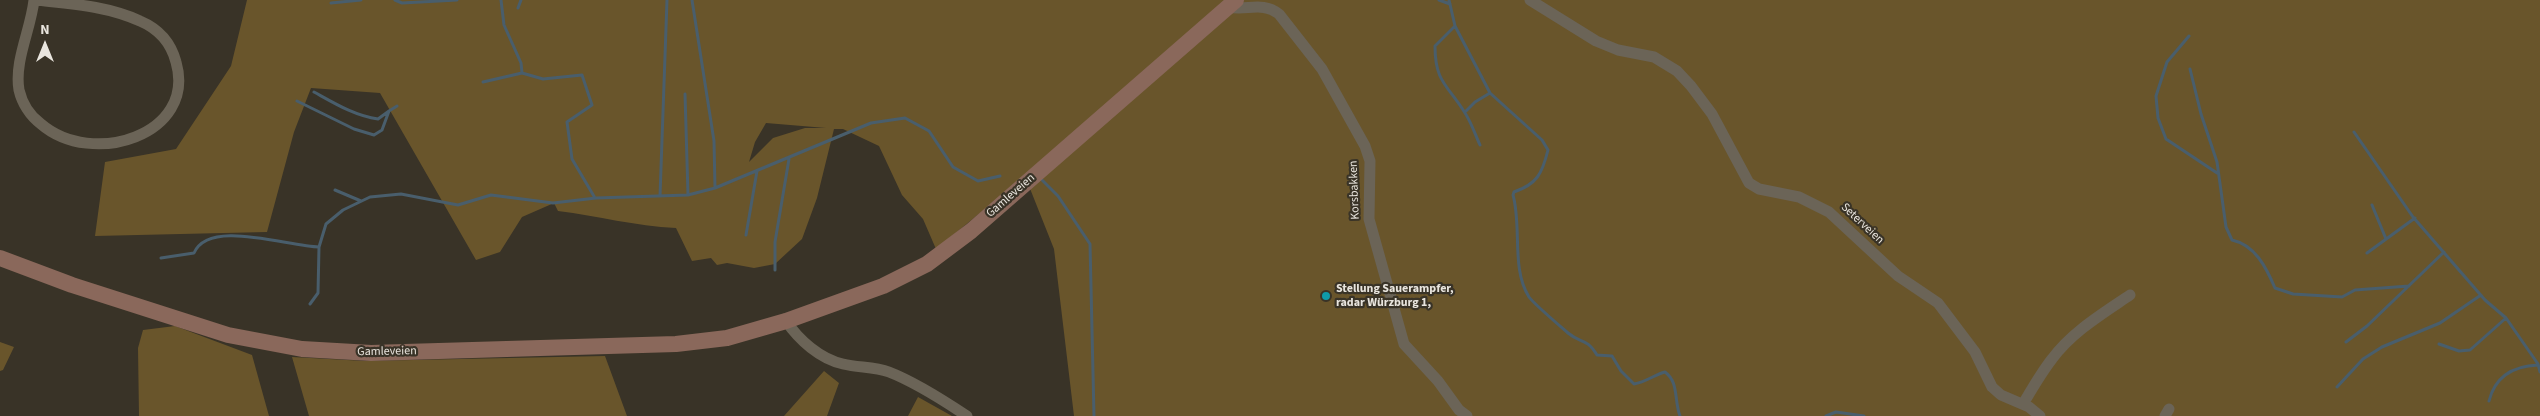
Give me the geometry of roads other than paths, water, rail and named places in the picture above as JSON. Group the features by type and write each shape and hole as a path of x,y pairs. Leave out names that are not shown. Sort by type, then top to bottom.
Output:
{"main road":[{"name":"Gamleveien","path":"0,258 72,285 207,329 273,345 322,351 372,353 694,343 727,338 786,321 883,286 918,269 948,249 1232,4"}],"street":[{"path":"35,0 106,9 142,21 160,33 173,53 178,77 173,102 160,121 132,139 114,144 96,145 60,137 35,120 23,102 18,81 35,0"},
{"name":"Seterveien","path":"1530,0 1596,41 1618,50 1654,57 1677,71 1692,86 1712,114 1749,183 1759,188 1799,197 1829,212 1898,276 1938,303 1975,352 1992,387 2001,395 2022,404 2040,416"},
{"name":"Korsbakken","path":"1232,4 1238,9 1259,6 1270,8 1279,14 1322,69 1343,105 1370,161 1370,220 1404,344 1438,381 1459,410 1467,416"},
{"path":"2022,404 2052,358 2067,342 2095,318 2130,296"},
{"path":"786,321 801,340 827,358 844,365 866,366 890,372 966,416"}],"waterway":[{"path":"331,3 361,0"},
{"path":"395,0 402,3 457,0"},
{"path":"501,0 504,25 521,63 522,73"},
{"path":"518,8 521,0"},
{"path":"660,196 667,0"},
{"path":"692,0 714,141 715,188"},
{"path":"1439,0 1450,4"},
{"path":"1449,0 1455,26 1490,93 1542,140 1548,150 1541,172 1533,182 1514,192 1513,195 1516,207 1520,274 1529,297 1568,333 1590,346 1597,355 1612,356 1621,371 1634,384 1665,372 1674,386 1680,416"},
{"path":"1455,26 1435,46 1437,68 1444,83 1471,124 1480,145"},
{"path":"2189,36 2167,62 2156,96 2158,118 2166,139 2217,173"},
{"path":"2190,69 2201,114 2217,162 2226,227 2232,240 2247,247 2259,258 2275,288 2293,294 2342,297 2355,290 2409,286"},
{"path":"483,82 522,73 543,79 582,75 592,105 567,122 572,159 595,198"},
{"path":"314,92 345,109 361,115 378,119 389,111"},
{"path":"1465,112 1475,102 1490,93"},
{"path":"685,94 688,195"},
{"path":"297,101 354,129 374,135 382,130 389,111 397,106"},
{"path":"310,304 318,293 319,247 326,224 343,210 370,197 401,194 458,205 491,195 553,203 596,198 688,195 715,188 871,123 905,118 929,131 953,167 978,181 1000,176"},
{"path":"2354,132 2413,217 2485,300 2506,318 2538,364 2540,372"},
{"path":"775,270 775,242 789,159"},
{"path":"746,235 757,171"},
{"path":"1040,178 1058,196 1090,244 1094,416"},
{"path":"335,190 361,201"},
{"path":"2372,205 2386,239"},
{"path":"2367,253 2415,218"},
{"path":"161,258 194,253 202,243 216,237 251,237 319,247"},
{"path":"2346,342 2367,326 2444,252"},
{"path":"2337,387 2363,359 2382,347 2440,323 2481,295"},
{"path":"2439,344 2459,351 2470,350 2506,318"},
{"path":"2489,401 2496,385 2506,374 2521,368 2538,365"},
{"path":"1826,416 1836,412 1864,416"}],"place":[{"name":"Stellung Sauerampfer, radar Würzburg 1,","path":"1326,296"}]}
